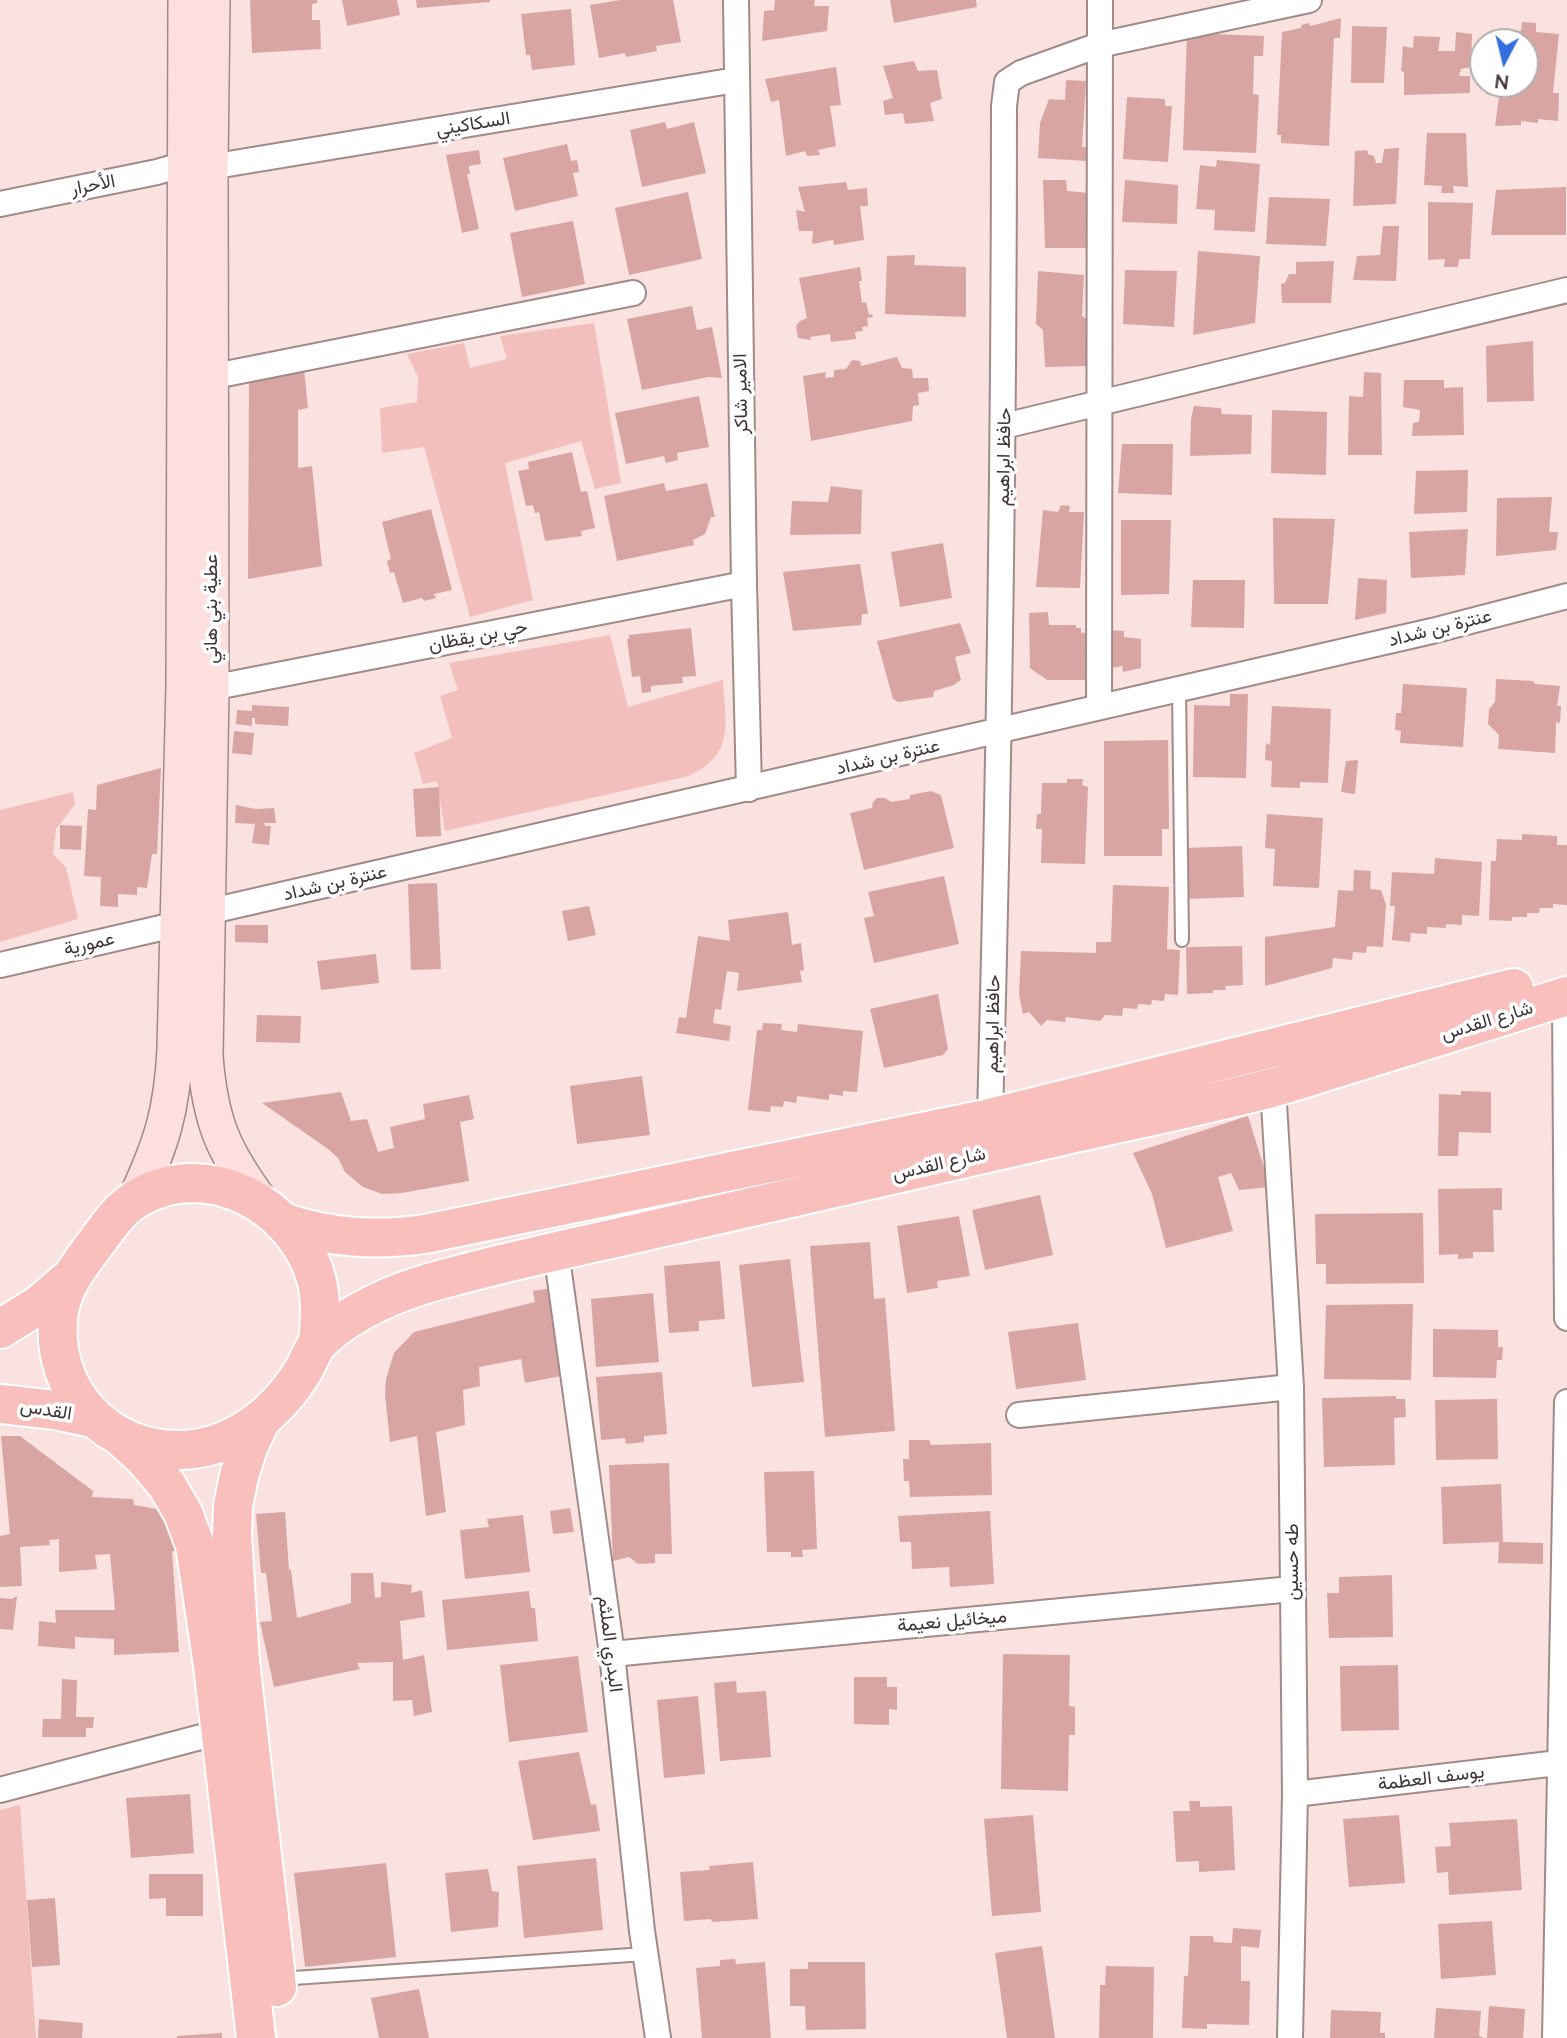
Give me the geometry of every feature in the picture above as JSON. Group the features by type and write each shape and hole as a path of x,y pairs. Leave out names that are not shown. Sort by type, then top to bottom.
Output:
{"main road":[{"path":"136,1198 166,1126 193,918 184,671 197,165 186,0"},
{"name":"عطية بني هاني","path":"212,0 197,165 210,377 211,688 193,918 208,1097 219,1136 238,1171 272,1213"},
{"path":"0,1329 38,1305 68,1280 117,1215 136,1198 160,1187 187,1181 213,1183 239,1191 272,1213 310,1231 367,1239 425,1234 990,1118 1566,989"},
{"name":"شارع القدس","path":"318,1342 366,1310 418,1286 556,1251 1273,1087 1566,989"},
{"path":"272,1213 303,1248 316,1277 321,1310 318,1342 283,1398 260,1422 248,1447 233,1506 232,1536 240,1662 283,2038"},
{"path":"68,1280 58,1316 59,1353 70,1388 105,1427 144,1458 166,1484 183,1513 195,1545 210,1640 256,2038"},
{"name":"القدس","path":"0,1404 55,1410 105,1427 146,1447 166,1449 206,1448 235,1438 260,1422"}],"street":[{"name":"الامير شاكر","path":"736,0 749,789"},
{"path":"1098,706 1100,0"},
{"name":"حافظ ابراهيم","path":"990,1118 1000,731 1004,106 1007,82 1021,73 1099,45 1273,4 1309,0"},
{"name":"السكاكيني","path":"197,165 737,80"},
{"name":"الأحرار","path":"0,204 197,165"},
{"path":"1004,426 1567,290"},
{"path":"210,377 633,293"},
{"name":"حي بن يقظان","path":"211,688 744,584"},
{"name":"عنترة بن شداد","path":"193,918 1098,706 1432,631 1567,596"},
{"name":"عمورية","path":"0,965 193,918"},
{"path":"1566,989 1567,1318"},
{"name":"طه حسين","path":"1273,1087 1291,1387 1295,1794 1290,2038"},
{"name":"البدري الملثم","path":"556,1251 612,1654 645,1954 657,2038"},
{"path":"1019,1415 1291,1387"},
{"path":"1555,2038 1564,1763 1567,1402"},
{"name":"ميخائيل نعيمة","path":"612,1654 1292,1589"},
{"path":"0,1790 220,1732"},
{"name":"يوسف العظمة","path":"1295,1794 1564,1763"}],"lane":[{"path":"1179,688 1182,940"},
{"path":"276,1979 645,1954"}],"shaded area":[{"path":"594,323 621,483 595,489 581,441 505,463 533,600 470,617 424,447 382,453 380,408 417,402 418,377 407,354 464,343 470,368 507,359 500,336"},
{"path":"610,635 628,707 723,680 726,724 721,747 714,757 689,776 445,831 437,781 423,784 414,753 452,738 440,696 458,690 449,663"},
{"path":"73,792 75,804 56,829 53,854 66,867 78,919 0,942 0,810"},
{"path":"20,1805 36,2038 0,2038 0,1810"}],"building":[{"path":"250,0 317,0 317,3 312,4 312,20 320,20 321,49 252,53"},
{"path":"342,0 397,0 400,15 347,26"},
{"path":"416,0 490,0 490,2 417,8"},
{"path":"620,0 673,0 681,42 656,46 657,51 626,57 625,53 599,58 590,5"},
{"path":"775,0 815,0 814,6 829,6 827,31 762,41 764,11 774,10"},
{"path":"890,0 976,0 977,7 894,23"},
{"path":"571,9 575,65 532,70 530,55 526,55 521,14"},
{"path":"1341,18 1340,38 1334,38 1329,146 1281,143 1281,135 1277,135 1282,32 1301,28 1301,25 1309,23 1310,26"},
{"path":"1522,22 1536,23 1536,28 1521,28"},
{"path":"1352,26 1387,27 1384,83 1351,83"},
{"path":"1456,32 1469,34 1469,67 1461,69 1459,76 1469,76 1469,93 1404,95 1404,72 1401,71 1403,46 1413,48 1414,36 1440,37 1438,51 1455,51"},
{"path":"1539,32 1559,34 1553,93 1559,93 1558,121 1538,119 1538,123 1521,121 1521,125 1495,126 1499,98 1539,98"},
{"path":"1187,33 1264,36 1263,56 1254,56 1253,94 1259,95 1256,153 1183,150"},
{"path":"914,61 918,71 937,70 942,99 930,103 934,121 905,124 903,113 885,115 883,101 893,98 883,66"},
{"path":"836,67 841,105 830,106 836,146 818,150 820,155 807,156 805,151 786,156 779,100 771,102 765,79"},
{"path":"1066,80 1086,81 1082,147 1088,147 1087,161 1038,158 1040,123 1049,99 1065,100"},
{"path":"1127,97 1165,99 1165,106 1172,106 1168,162 1123,159"},
{"path":"665,122 667,129 694,122 706,173 642,187 630,130"},
{"path":"1427,133 1466,133 1468,187 1453,186 1454,193 1441,193 1442,186 1424,185"},
{"path":"567,144 571,161 577,160 579,172 573,173 578,196 515,211 503,158"},
{"path":"1399,148 1396,204 1353,206 1355,151 1367,150 1368,154 1374,156 1376,163 1382,163 1384,149"},
{"path":"479,150 481,164 469,166 470,174 467,174 479,229 462,233 446,155"},
{"path":"1217,160 1260,164 1255,232 1214,230 1215,210 1196,209 1200,165 1216,167"},
{"path":"1043,180 1066,180 1067,191 1089,193 1086,248 1045,248"},
{"path":"1125,180 1178,185 1177,224 1122,222"},
{"path":"846,182 848,190 867,188 868,206 860,206 864,240 834,245 833,240 812,244 813,231 799,231 796,210 805,212 798,187"},
{"path":"1566,187 1566,235 1491,235 1496,190"},
{"path":"688,192 702,259 629,275 615,208"},
{"path":"1269,197 1330,199 1326,246 1266,244"},
{"path":"1428,202 1473,203 1470,259 1459,259 1458,267 1444,267 1445,259 1428,260"},
{"path":"573,221 585,284 522,297 510,233"},
{"path":"1383,226 1399,226 1396,281 1353,280 1357,256 1380,255"},
{"path":"1198,251 1260,256 1255,323 1193,335"},
{"path":"915,255 914,265 966,267 966,317 885,314 887,256"},
{"path":"1334,261 1331,303 1282,303 1281,284 1285,283 1289,274 1296,274 1296,262"},
{"path":"860,267 862,303 866,302 869,315 872,314 873,317 867,318 868,326 862,327 863,331 855,332 856,339 831,342 830,334 810,337 811,340 798,338 796,326 807,318 799,278"},
{"path":"1125,270 1177,271 1174,327 1123,324"},
{"path":"1038,271 1084,275 1082,316 1089,320 1087,366 1045,367 1043,330 1036,324"},
{"path":"692,306 697,330 712,327 722,378 709,377 642,390 627,319"},
{"path":"1533,341 1534,401 1487,402 1486,346"},
{"path":"897,357 902,368 912,369 913,378 928,378 929,391 918,393 919,405 913,406 912,421 811,441 803,376 826,372 825,378 834,377 834,370 846,369 852,360 860,361 861,366"},
{"path":"304,369 308,408 298,410 298,468 312,466 322,566 248,579 249,380"},
{"path":"1364,372 1381,373 1382,455 1348,455 1349,396 1363,397"},
{"path":"1404,380 1444,380 1444,388 1463,387 1464,435 1412,436 1413,423 1419,422 1420,410 1403,407"},
{"path":"699,396 709,447 677,453 678,460 666,463 664,456 626,464 615,413"},
{"path":"1194,406 1221,408 1222,414 1252,415 1251,454 1190,456"},
{"path":"1272,410 1327,412 1326,475 1271,473"},
{"path":"1122,444 1173,444 1172,495 1118,493"},
{"path":"572,452 581,492 587,491 595,528 581,531 582,536 545,541 539,512 535,513 533,505 526,506 518,471 529,469 528,462"},
{"path":"1468,470 1467,512 1414,514 1416,471"},
{"path":"664,483 666,491 707,483 715,517 711,517 705,534 693,540 694,545 617,561 604,496"},
{"path":"831,486 862,490 861,534 790,535 792,501 828,502"},
{"path":"1552,497 1549,532 1558,532 1556,550 1496,556 1497,498"},
{"path":"1061,505 1070,506 1069,512 1084,512 1080,588 1036,587 1043,510 1058,512"},
{"path":"431,509 452,590 434,594 436,598 403,603 394,572 390,573 387,561 391,559 382,522"},
{"path":"1273,518 1335,519 1328,604 1274,604"},
{"path":"1121,520 1171,520 1169,594 1121,595"},
{"path":"1468,529 1465,575 1411,578 1409,532"},
{"path":"943,543 952,598 900,607 891,552"},
{"path":"860,564 868,614 862,614 861,625 793,631 783,572"},
{"path":"1358,578 1387,580 1386,613 1355,620"},
{"path":"1193,580 1245,580 1244,628 1191,627"},
{"path":"1048,612 1049,625 1076,625 1076,628 1081,628 1081,633 1094,632 1095,680 1047,680 1030,668 1029,613"},
{"path":"960,623 971,653 955,657 961,680 934,691 933,697 898,702 893,699 877,641"},
{"path":"691,628 696,676 682,677 683,683 651,686 651,692 642,693 640,676 632,677 627,639 629,635"},
{"path":"1108,630 1124,631 1124,637 1141,639 1141,668 1123,672 1122,666 1106,669"},
{"path":"1496,679 1560,686 1557,706 1561,706 1560,723 1556,722 1555,753 1498,749 1499,735 1488,724 1489,709 1495,702"},
{"path":"1403,684 1467,688 1463,747 1400,743 1401,731 1395,730 1396,713 1401,713"},
{"path":"1230,694 1248,694 1246,778 1193,777 1194,705 1230,706"},
{"path":"252,705 289,707 288,726 255,724 255,718 252,718 252,726 236,724 237,710 252,711"},
{"path":"1272,706 1331,709 1328,783 1300,782 1300,788 1271,787 1272,761 1265,760 1266,743 1270,745"},
{"path":"234,731 254,733 252,755 232,753"},
{"path":"1168,740 1169,829 1162,829 1162,856 1104,856 1104,741"},
{"path":"1358,760 1355,794 1341,792 1346,761"},
{"path":"161,768 157,854 152,854 147,888 137,887 137,895 118,894 118,907 100,906 101,877 84,876 88,809 96,810 97,785"},
{"path":"1067,779 1083,779 1082,785 1088,787 1085,864 1041,863 1042,829 1036,829 1037,814 1041,814 1042,783 1067,783"},
{"path":"439,787 441,836 416,837 413,789"},
{"path":"931,791 941,795 954,848 864,870 850,813 872,808 877,798 885,798 891,802 910,799 910,795"},
{"path":"236,805 256,809 274,808 276,823 264,823 265,826 271,826 269,845 252,843 255,824 235,823"},
{"path":"1267,814 1323,818 1319,888 1273,886 1275,849 1265,848"},
{"path":"60,825 82,826 81,850 60,849"},
{"path":"1522,834 1557,836 1557,845 1567,845 1567,905 1553,904 1553,908 1540,908 1539,913 1527,913 1527,917 1512,917 1512,921 1489,920 1491,861 1496,861 1497,839 1522,840"},
{"path":"1242,846 1244,897 1186,899 1184,848"},
{"path":"1435,858 1482,862 1479,916 1462,915 1462,925 1427,927 1427,934 1411,933 1410,942 1392,940 1395,906 1390,906 1392,872 1434,874"},
{"path":"1354,870 1371,871 1370,889 1381,890 1386,905 1383,947 1367,946 1366,953 1353,952 1352,960 1333,958 1332,968 1265,986 1265,937 1335,927 1338,890 1353,891"},
{"path":"944,876 959,944 874,963 864,918 874,916 868,892"},
{"path":"437,883 441,969 411,970 408,884"},
{"path":"1113,885 1169,887 1167,949 1180,950 1178,995 1165,994 1164,1001 1152,1000 1151,1005 1138,1004 1137,1009 1123,1008 1122,1016 1105,1015 1100,1021 1066,1017 1065,1022 1047,1020 1041,1026 1029,1012 1023,1014 1019,995 1021,951 1096,953 1096,942 1111,942"},
{"path":"589,906 596,935 568,941 562,911"},
{"path":"788,912 792,945 801,943 804,970 800,971 802,982 737,991 739,973 727,971 721,1010 715,1009 713,1023 731,1026 729,1041 676,1033 679,1017 686,1018 698,936 730,941 728,920"},
{"path":"235,925 268,925 268,943 235,942"},
{"path":"1242,946 1243,985 1225,986 1226,990 1213,990 1213,993 1187,994 1186,947"},
{"path":"376,954 379,983 321,990 317,961"},
{"path":"938,994 948,1049 943,1055 884,1068 870,1009"},
{"path":"257,1015 301,1016 300,1043 256,1042"},
{"path":"763,1023 782,1024 781,1030 797,1032 798,1024 863,1031 857,1092 843,1091 843,1096 829,1094 829,1100 797,1096 796,1103 784,1101 783,1107 771,1106 770,1112 748,1110 757,1030 762,1030"},
{"path":"642,1076 650,1135 577,1144 570,1086"},
{"path":"1461,1091 1491,1092 1491,1133 1459,1132 1458,1156 1438,1156 1439,1094 1461,1095"},
{"path":"341,1092 351,1121 367,1119 378,1152 394,1148 390,1127 425,1119 423,1104 469,1095 474,1119 460,1122 469,1181 402,1193 382,1194 363,1187 345,1172 338,1158 328,1149 262,1103"},
{"path":"1248,1116 1270,1187 1239,1190 1231,1173 1218,1177 1233,1231 1166,1248 1152,1194 1133,1153"},
{"path":"1502,1188 1502,1210 1493,1210 1494,1252 1473,1252 1473,1258 1458,1259 1458,1254 1439,1255 1438,1189"},
{"path":"1040,1195 1053,1255 985,1270 972,1210"},
{"path":"1423,1213 1424,1283 1326,1284 1326,1264 1316,1264 1315,1214"},
{"path":"959,1216 970,1276 937,1281 938,1288 907,1293 897,1226"},
{"path":"870,1242 874,1299 885,1298 895,1431 825,1437 810,1246"},
{"path":"790,1259 804,1382 752,1387 739,1265"},
{"path":"720,1261 725,1319 699,1321 699,1331 669,1333 664,1266"},
{"path":"558,1287 566,1375 525,1383 521,1359 479,1367 480,1386 463,1390 465,1425 436,1432 446,1512 426,1516 417,1436 390,1442 385,1395 386,1379 394,1353 414,1332 535,1302 533,1291"},
{"path":"653,1293 659,1362 596,1367 591,1299"},
{"path":"1413,1304 1411,1380 1324,1379 1326,1305"},
{"path":"1078,1323 1086,1380 1016,1389 1008,1332"},
{"path":"1433,1329 1498,1330 1498,1347 1503,1347 1502,1360 1497,1360 1496,1378 1433,1377"},
{"path":"662,1372 667,1434 644,1436 644,1442 626,1444 625,1438 601,1440 596,1377"},
{"path":"1396,1396 1396,1399 1405,1399 1406,1417 1394,1418 1395,1465 1324,1467 1322,1398"},
{"path":"1497,1399 1498,1459 1436,1460 1435,1400"},
{"path":"1,1436 20,1436 93,1491 92,1497 133,1499 134,1505 157,1509 168,1516 180,1552 172,1551 179,1652 114,1655 114,1639 75,1637 75,1649 38,1646 39,1621 56,1623 55,1610 115,1610 110,1554 95,1555 97,1569 59,1572 59,1539 49,1540 50,1545 20,1547 22,1586 0,1587 0,1536 10,1534"},
{"path":"909,1440 929,1440 931,1445 991,1443 992,1495 910,1497 909,1481 904,1481 903,1459 909,1459"},
{"path":"669,1463 672,1554 655,1554 655,1563 638,1564 629,1557 613,1561 609,1465"},
{"path":"814,1471 817,1549 802,1550 803,1557 791,1557 791,1552 767,1552 764,1472"},
{"path":"1501,1484 1503,1542 1543,1543 1543,1564 1498,1563 1499,1542 1443,1544 1441,1487"},
{"path":"570,1508 574,1532 553,1534 550,1511"},
{"path":"990,1511 994,1584 950,1587 949,1567 912,1569 911,1542 900,1542 898,1516"},
{"path":"285,1512 289,1570 297,1618 351,1603 351,1573 373,1573 375,1598 381,1597 381,1582 412,1585 411,1593 422,1590 425,1617 400,1621 403,1660 424,1655 432,1712 414,1716 412,1700 393,1701 393,1662 357,1663 360,1669 274,1687 260,1622 272,1621 266,1573 261,1573 256,1514"},
{"path":"523,1515 530,1572 465,1579 460,1530 489,1527 487,1519"},
{"path":"1392,1575 1393,1637 1329,1638 1327,1593 1339,1593 1339,1577"},
{"path":"529,1591 531,1608 535,1608 538,1641 447,1650 442,1600"},
{"path":"17,1596 13,1630 0,1629 0,1598 12,1599"},
{"path":"1003,1654 1070,1655 1069,1706 1075,1707 1075,1735 1069,1735 1068,1791 1001,1789"},
{"path":"578,1656 588,1732 509,1742 500,1665"},
{"path":"1398,1665 1399,1730 1341,1731 1340,1666"},
{"path":"854,1677 887,1677 887,1687 897,1687 897,1710 889,1709 889,1725 854,1724"},
{"path":"62,1679 77,1680 76,1717 94,1717 93,1728 86,1728 86,1737 42,1737 43,1719 61,1719"},
{"path":"736,1681 737,1693 766,1691 771,1757 720,1761 714,1683"},
{"path":"698,1696 705,1774 664,1778 657,1700"},
{"path":"579,1752 591,1805 596,1804 600,1831 533,1840 518,1761"},
{"path":"190,1794 194,1853 131,1858 126,1798"},
{"path":"1189,1801 1200,1801 1200,1807 1232,1806 1235,1870 1199,1872 1199,1861 1176,1862 1173,1811 1190,1811"},
{"path":"1033,1815 1041,1912 992,1916 984,1819"},
{"path":"1399,1815 1405,1883 1349,1887 1343,1819"},
{"path":"1517,1819 1522,1890 1449,1895 1448,1872 1437,1873 1435,1847 1451,1846 1449,1823"},
{"path":"596,1858 603,1930 524,1938 517,1866"},
{"path":"753,1862 758,1919 684,1921 680,1872"},
{"path":"386,1863 396,1957 305,1967 294,1873"},
{"path":"488,1869 492,1891 499,1892 498,1927 451,1932 445,1873"},
{"path":"149,1874 203,1874 203,1916 166,1916 166,1898 149,1899"},
{"path":"55,1898 60,1965 32,1967 27,1900"},
{"path":"1492,1921 1496,1975 1441,1979 1438,1924"},
{"path":"1233,1928 1261,1930 1259,1948 1241,1946 1241,1981 1250,1981 1249,2025 1207,2024 1207,2029 1182,2028 1184,1976 1188,1976 1190,1936 1213,1936 1214,1942 1232,1943"},
{"path":"1042,1946 1055,2038 1007,2038 995,1953"},
{"path":"735,1959 736,1964 765,1962 771,2038 702,2038 696,1968 720,1966 720,1960"},
{"path":"808,1962 865,1962 866,2029 806,2030 805,2006 790,2006 790,1969 808,1969"},
{"path":"1106,1966 1154,1967 1153,2038 1099,2038 1100,1985 1105,1985"},
{"path":"419,1989 429,2038 379,2038 371,1998"},
{"path":"1489,2006 1525,2009 1523,2038 1487,2038"},
{"path":"1436,2008 1481,2011 1479,2036 1484,2038 1434,2038"},
{"path":"1331,2010 1381,2012 1380,2033 1385,2033 1385,2038 1330,2038"},
{"path":"39,2019 83,2023 82,2038 38,2038"},
{"path":"222,2033 222,2038 177,2038 177,2036"}]}
